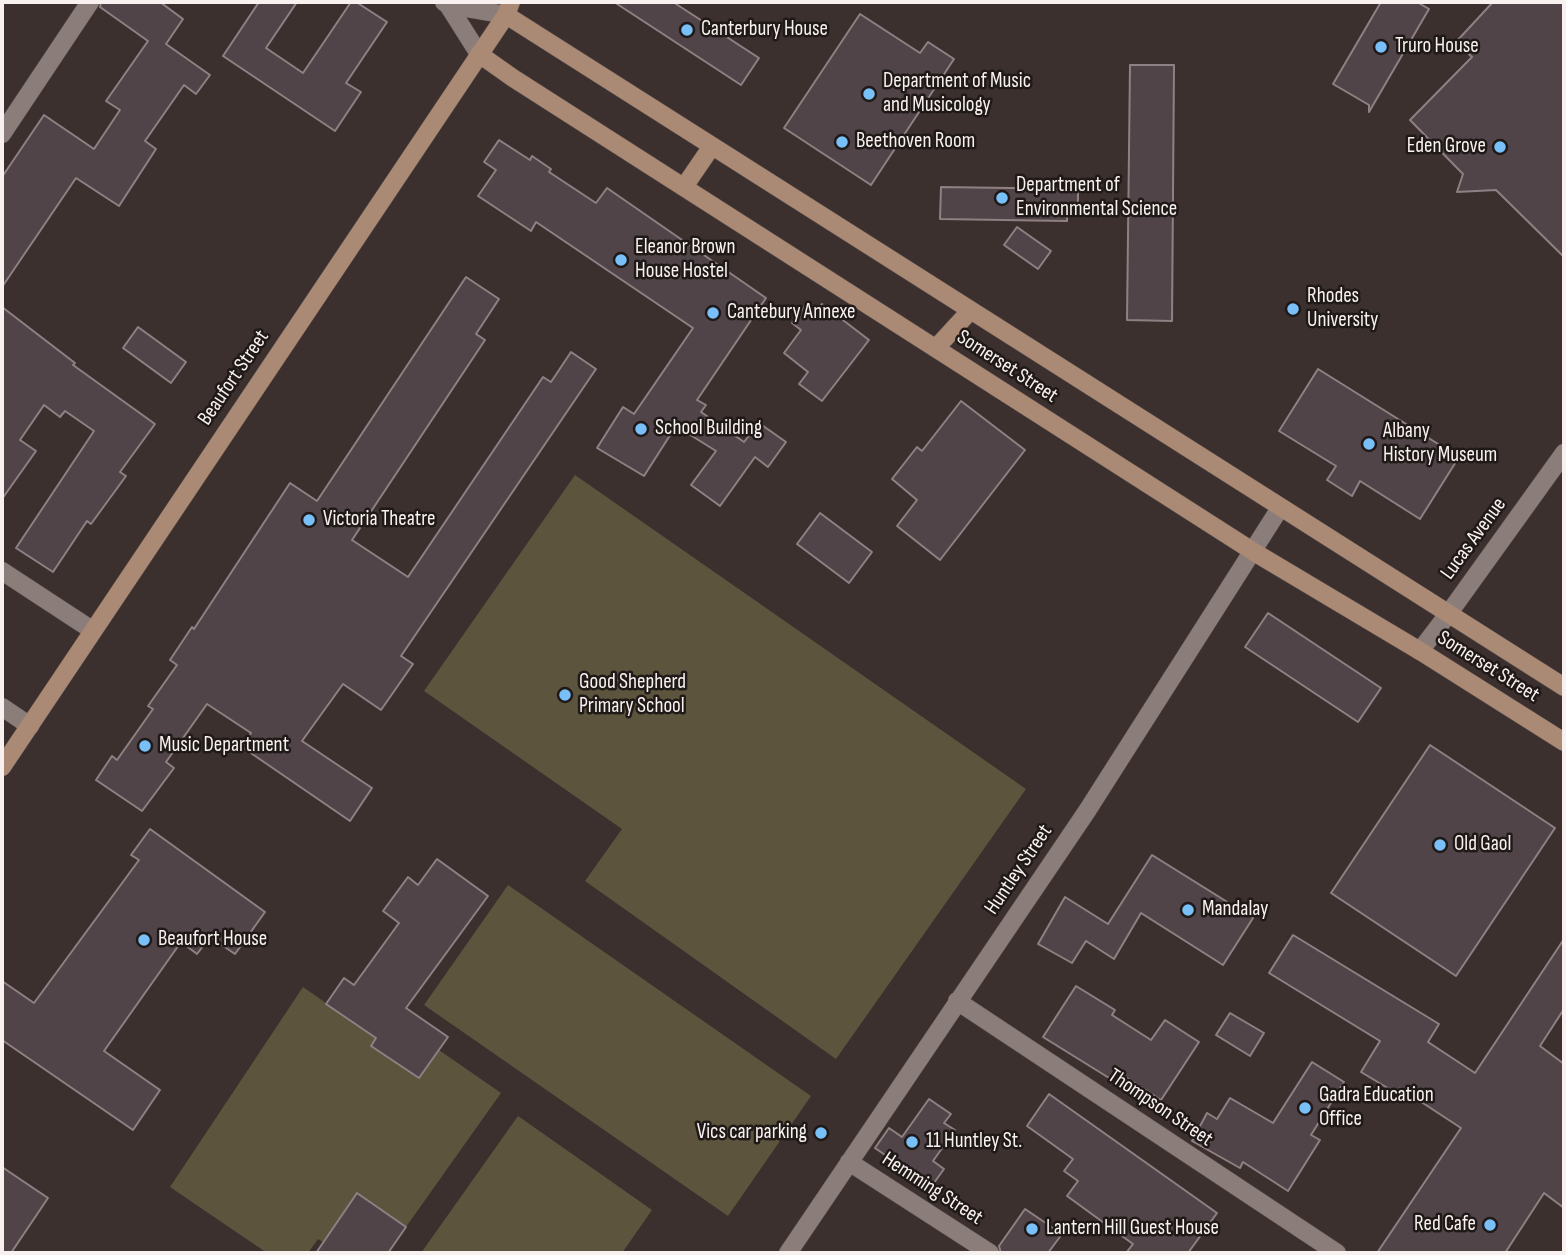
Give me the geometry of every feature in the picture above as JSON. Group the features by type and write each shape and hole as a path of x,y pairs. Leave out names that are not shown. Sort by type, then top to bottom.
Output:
{"main road":[{"name":"Beaufort Street","path":"2,767 508,9"},
{"name":"Somerset Street","path":"508,9 712,146 1564,687"},
{"name":"Somerset Street","path":"479,54 1254,552 1420,651 1564,742"},
{"path":"684,187 712,146"},
{"path":"936,348 970,311"}],"street":[{"path":"2,134 90,2"},
{"name":"Somerset Street","path":"446,3 508,9"},
{"name":"Somerset Street","path":"446,3 479,54"},
{"name":"Lucas Avenue","path":"1420,651 1564,453"},
{"name":"Huntley Street","path":"788,1253 1087,811 1280,508"},
{"path":"2,571 92,631"},
{"path":"2,707 30,726"},
{"name":"Thompson Street","path":"957,1001 1337,1253"},
{"name":"Hemming Street","path":"849,1162 990,1253"}],"shaded area":[{"path":"575,475 1026,789 836,1059 585,881 622,829 424,691"},
{"path":"508,885 811,1096 728,1216 424,1005"},
{"path":"303,987 376,1038 371,1046 419,1078 439,1050 501,1093 406,1227 357,1193 323,1242 318,1239 308,1253 267,1253 170,1187"},
{"path":"518,1116 652,1210 622,1253 421,1253"}],"building":[{"path":"101,2 160,2 183,19 166,44 210,75 196,94 184,85 145,141 156,149 119,206 76,178 2,287 2,177 44,115 94,149 120,110 106,101 148,41 100,7"},
{"path":"259,2 297,2 266,48 303,73 351,2 356,2 387,22 346,83 361,92 335,131 223,56"},
{"name":"Canterbury House","path":"614,2 673,2 759,58 741,85"},
{"name":"Truro House","path":"1381,2 1417,2 1429,9 1369,112 1369,105 1333,84"},
{"name":"Eden Grove","path":"1493,2 1564,2 1564,257 1496,190 1457,192 1463,174 1410,120 1472,57 1456,42"},
{"name":"Department of Music and Musicology","path":"860,14 920,53 928,42 954,59 871,185 784,128"},
{"path":"1130,65 1174,65 1172,321 1127,320"},
{"path":"499,140 530,160 532,156 551,169 549,172 596,203 607,188 766,298 697,400 706,405 701,412 744,442 759,423 786,442 768,467 755,457 720,506 691,485 716,451 676,426 644,476 597,448 623,407 634,414 693,328 536,222 531,231 478,196 496,170 484,162"},
{"name":"Department of Environmental Science","path":"941,187 1078,189 1078,211 1067,211 1067,221 940,219"},
{"path":"1017,227 1051,251 1038,269 1004,245"},
{"name":"Victoria Theatre","path":"466,277 499,299 476,334 485,340 352,540 408,577 543,377 551,382 571,352 596,369 401,656 413,664 381,710 343,684 302,741 372,788 350,821 242,747 251,733 207,704 166,762 174,768 142,811 96,780 112,756 117,760 153,709 148,706 177,665 170,660 192,627 194,629 290,483 317,501"},
{"path":"807,303 817,310 822,304 869,340 822,401 799,384 808,372 784,353 801,330 792,323"},
{"path":"2,307 75,363 73,365 155,424 120,472 126,476 91,524 87,521 53,572 16,548 94,431 65,411 60,417 44,405 20,440 36,451 2,499"},
{"path":"138,327 186,362 171,383 123,348"},
{"name":"Albany History Museum","path":"1318,369 1459,457 1420,519 1360,481 1352,496 1327,480 1336,466 1279,431"},
{"path":"961,401 1025,450 940,560 897,526 917,500 892,479 917,447 922,451"},
{"path":"820,513 872,552 849,583 797,544"},
{"path":"1268,613 1381,688 1358,722 1245,647"},
{"path":"1430,745 1555,828 1456,976 1331,893"},
{"name":"Beaufort House","path":"150,829 265,912 235,954 210,937 197,954 181,942 104,1051 160,1090 133,1130 2,1040 2,981 34,1003 139,860 131,855"},
{"name":"Mandalay","path":"1152,855 1253,918 1223,965 1141,913 1114,959 1086,941 1072,963 1038,944 1065,897 1108,924"},
{"path":"437,859 488,896 406,1008 448,1037 419,1078 371,1046 376,1038 326,1004 344,978 354,985 399,923 383,911 408,877 418,885"},
{"path":"1293,935 1439,1024 1428,1042 1475,1073 1564,939 1564,1009 1540,1046 1564,1064 1564,1208 1544,1193 1505,1253 1377,1253 1461,1128 1400,1088 1396,1093 1361,1072 1380,1041 1269,973"},
{"path":"1076,986 1115,1010 1112,1015 1151,1040 1165,1020 1199,1042 1161,1100 1127,1078 1122,1086 1043,1037"},
{"path":"1230,1013 1264,1033 1250,1056 1216,1035"},
{"name":"Gadra Education Office","path":"1312,1062 1344,1082 1311,1135 1320,1140 1288,1191 1243,1162 1240,1168 1192,1141 1207,1113 1217,1119 1230,1098 1273,1123"},
{"path":"1049,1094 1217,1213 1188,1253 1126,1253 1133,1244 1067,1196 1078,1181 1064,1171 1073,1159 1027,1126"},
{"name":"11 Huntley St.","path":"929,1099 951,1114 944,1123 955,1130 933,1161 944,1169 931,1187 875,1148 889,1128 902,1137"},
{"path":"2,1167 48,1198 11,1253 2,1253"},
{"path":"357,1193 406,1227 388,1253 316,1253"},
{"name":"Lantern Hill Guest House","path":"1025,1209 1062,1234 1048,1253 1001,1253 999,1246"}],"place":[{"name":"Canterbury House","path":"687,30"},
{"name":"Truro House","path":"1381,47"},
{"name":"Department of Music and Musicology","path":"869,94"},
{"name":"Beethoven Room","path":"842,142"},
{"name":"Eden Grove","path":"1500,147"},
{"name":"Department of Environmental Science","path":"1002,198"},
{"name":"Eleanor Brown House Hostel","path":"621,260"},
{"name":"Rhodes University","path":"1293,309"},
{"name":"Cantebury Annexe","path":"713,313"},
{"name":"School Building","path":"641,429"},
{"name":"Albany History Museum","path":"1369,444"},
{"name":"Victoria Theatre","path":"309,520"},
{"name":"Good Shepherd Primary School","path":"565,695"},
{"name":"Music Department","path":"145,746"},
{"name":"Old Gaol","path":"1440,845"},
{"name":"Mandalay","path":"1188,910"},
{"name":"Beaufort House","path":"144,940"},
{"name":"Gadra Education Office","path":"1305,1108"},
{"name":"Vics car parking","path":"821,1133"},
{"name":"11 Huntley St.","path":"912,1142"},
{"name":"Red Cafe","path":"1490,1225"},
{"name":"Lantern Hill Guest House","path":"1032,1229"}]}
